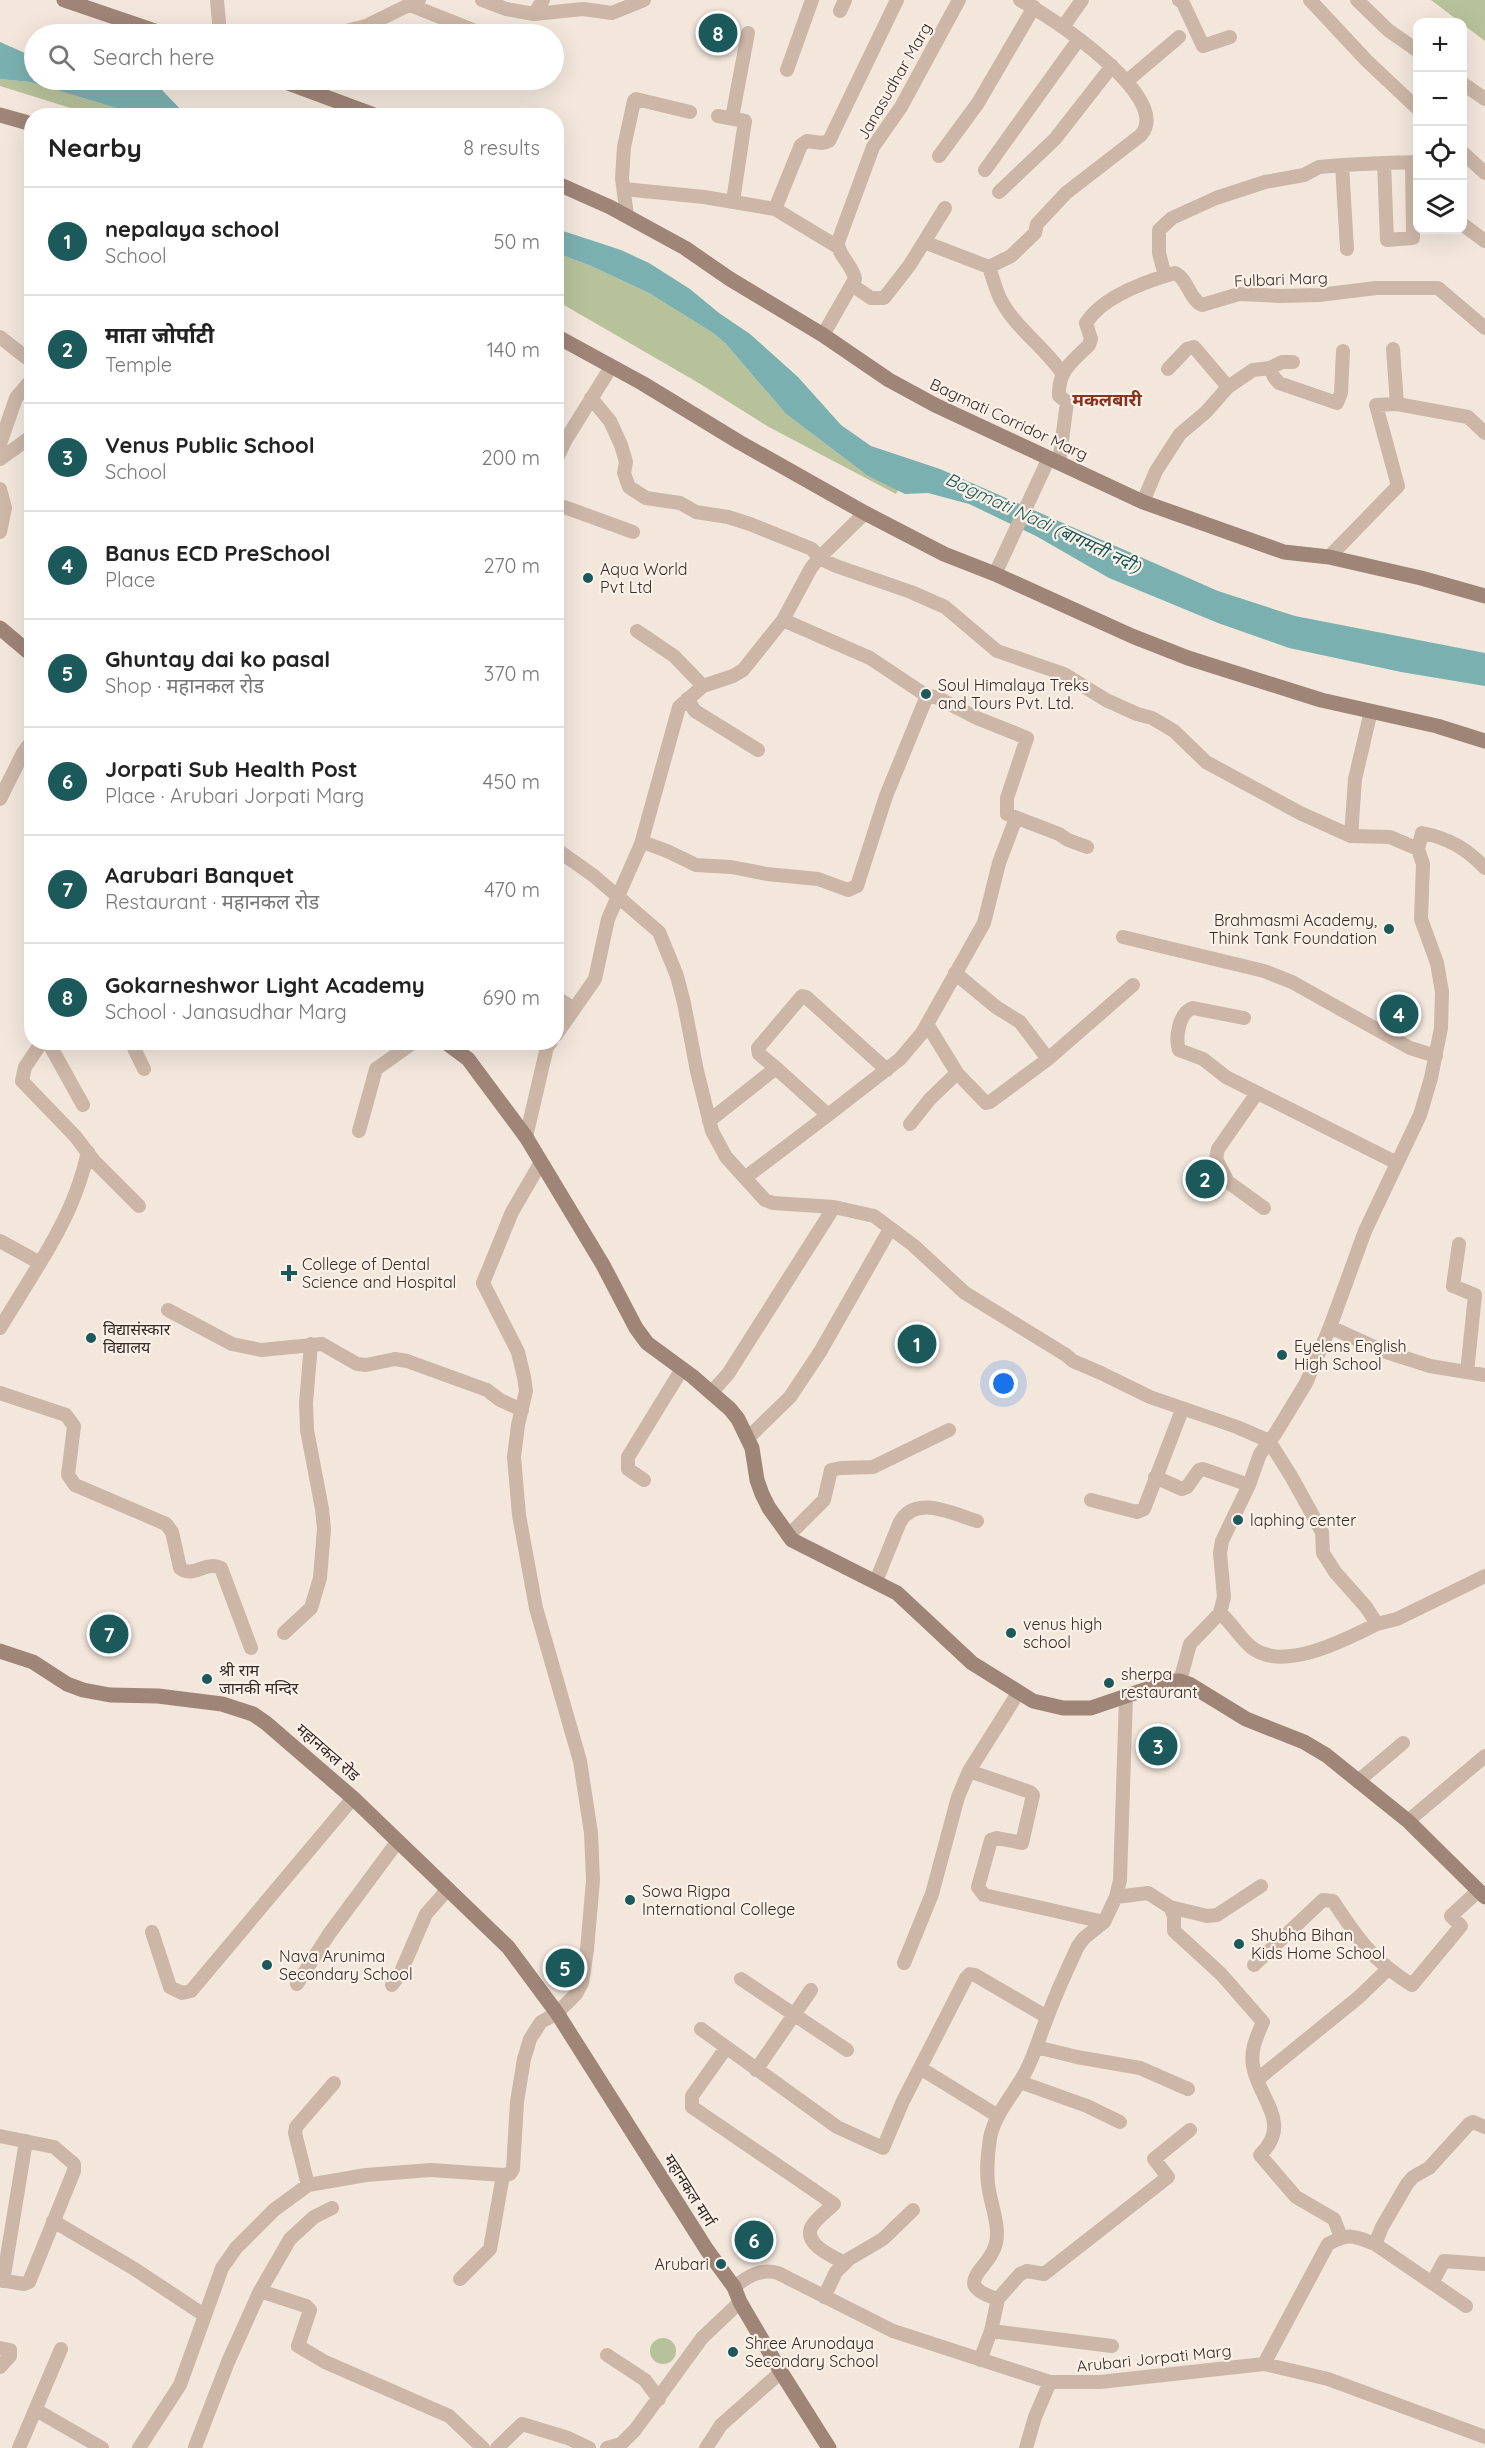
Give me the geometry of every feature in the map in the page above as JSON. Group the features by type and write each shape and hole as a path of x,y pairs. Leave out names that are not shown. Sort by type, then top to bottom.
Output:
{"main road":[{"path":"64,0 135,24"},
{"path":"307,90 355,108"},
{"path":"0,115 24,122"},
{"name":"Bagmati Corridor Marg","path":"564,187 627,216 685,248 730,279 823,335 889,380 935,405 1143,502 1284,552 1329,557 1421,578 1485,596"},
{"path":"564,341 865,513 944,554 1188,658 1321,700 1437,726 1485,741"},
{"path":"0,628 24,648"},
{"path":"456,1050 468,1059 526,1137 603,1265 636,1328 647,1343 730,1409 748,1438 762,1494 788,1536 800,1546 897,1593 972,1664 1018,1693 1048,1706 1091,1708 1170,1681 1180,1681 1189,1684 1246,1719 1315,1748 1408,1821 1481,1894"},
{"name":"महानकल रोड","path":"0,1651 33,1662 67,1684 94,1693 158,1696 222,1704 253,1714 353,1798 508,1947 557,2013"},
{"name":"महानकल मार्ग","path":"557,2013 707,2250 734,2287 740,2302 781,2372 829,2448"}],"street":[{"path":"217,0 219,24"},
{"path":"482,0 506,9 534,14 583,9 612,13 644,0"},
{"path":"534,14 543,0"},
{"path":"787,70 812,0"},
{"path":"775,208 801,145 807,141 822,143 829,141 897,0"},
{"name":"Janasudhar Marg","path":"838,248 838,242 873,147 901,107 959,0"},
{"path":"924,242 989,267 1011,256 1035,233 1037,224 1066,193 1147,128 1148,122 1140,100 1127,81 1079,39 1034,7 1020,0"},
{"path":"1063,27 1082,0"},
{"path":"1310,0 1413,104"},
{"path":"1356,0 1388,30 1413,48"},
{"path":"1184,1 1203,46 1230,37"},
{"path":"370,24 414,3 461,24"},
{"path":"939,156 978,103 1034,7"},
{"path":"733,201 745,121 725,117 748,33"},
{"path":"1127,81 1179,37"},
{"path":"985,170 1079,39"},
{"path":"999,192 1055,139 1112,66"},
{"path":"1467,86 1485,99"},
{"path":"627,216 622,178 624,147 634,101 636,99 690,111"},
{"path":"1467,157 1485,173"},
{"path":"995,574 1036,487 1054,460 1067,402 1059,394 1062,373 1089,345 1091,339 1086,323 1090,317 1133,288 1165,276 1159,253 1159,230 1172,218 1216,198 1264,182 1304,175 1319,167 1413,162"},
{"path":"1384,163 1387,240 1413,238 1414,180"},
{"path":"1342,165 1347,249"},
{"path":"624,189 775,208 838,248 853,278 871,298 884,298 945,208"},
{"path":"1467,228 1485,241"},
{"path":"989,267 1001,302 1051,357 1062,373"},
{"name":"Fulbari Marg","path":"1165,276 1175,273 1181,275 1197,302 1202,305 1239,294 1280,297 1376,288 1438,288 1485,328"},
{"path":"823,335 853,278"},
{"path":"0,337 24,356"},
{"path":"1168,369 1186,349 1194,347 1228,387"},
{"path":"1393,349 1397,404"},
{"path":"1270,368 1279,383 1337,403 1341,393 1343,351"},
{"path":"1143,502 1156,471 1180,434 1206,412 1228,387 1253,370 1270,368 1282,362 1293,362"},
{"path":"564,447 611,367"},
{"path":"0,444 16,398 24,389"},
{"path":"591,398 610,421 621,445 626,462 624,473 629,488 646,498 680,503 696,512 728,517 750,524 812,549 819,558 945,607 997,651 1064,674 1106,700 1152,718 1174,731 1206,762 1300,813 1351,836 1390,837 1418,849"},
{"path":"1329,557 1398,486 1376,405 1397,404 1468,417 1485,433"},
{"path":"0,459 24,442"},
{"path":"0,489 5,508 0,532"},
{"path":"564,507 633,532"},
{"path":"564,1023 595,980 608,919 619,898 640,844 679,707 703,686 733,676 743,670 783,620 811,568 865,513"},
{"path":"783,620 870,658 927,696 936,697 977,718 1027,738 1007,798 1007,814 1087,847"},
{"path":"637,631 674,656 703,686"},
{"path":"640,844 667,850 696,865 731,867 767,874 818,879 848,890 857,886 886,796 927,696"},
{"path":"687,699 695,711 758,750"},
{"path":"1351,836 1355,779 1371,711"},
{"path":"0,799 24,751"},
{"path":"746,1177 887,1070 900,1059 927,1024 984,923 999,863 1016,818"},
{"path":"1180,1681 1190,1644 1221,1612 1224,1597 1221,1547 1249,1485 1260,1454 1306,1383 1330,1327 1365,1231 1420,1115 1436,1056 1441,1028 1442,992 1437,963 1421,919 1423,864 1418,849 1422,833 1444,837 1467,850 1485,868"},
{"path":"564,855 594,876 659,932 670,957 684,1003 709,1121 726,1157 765,1200 773,1203 834,1207 874,1216 913,1245 965,1293 1066,1355 1073,1362 1182,1410 1237,1427 1269,1442 1322,1532 1323,1552 1335,1572 1366,1607 1377,1624"},
{"path":"1123,937 1264,971 1292,982 1410,1048 1436,1056"},
{"path":"955,973 996,1007 1020,1022 1048,1059"},
{"path":"927,1024 957,1073 986,1103 1048,1059 1133,985"},
{"path":"828,1115 759,1054 758,1048 802,996 806,997 887,1070"},
{"path":"564,1002 574,1008"},
{"path":"1244,1018 1188,1009 1184,1014 1176,1041 1179,1050 1203,1059 1226,1077 1257,1094 1397,1163"},
{"path":"37,1050 26,1067 22,1081 75,1136 94,1161 140,1206"},
{"path":"52,1050 83,1105"},
{"path":"135,1050 144,1069"},
{"path":"359,1131 376,1070 403,1050"},
{"path":"526,1137 546,1050"},
{"path":"709,1121 776,1068"},
{"path":"910,1124 930,1099 957,1073"},
{"path":"1257,1094 1218,1149 1216,1159 1228,1182 1264,1208"},
{"path":"0,1328 65,1222 81,1182 88,1152"},
{"path":"139,2448 180,2385 222,2268 236,2248 274,2210 308,2185 366,2175 431,2170 510,2174 513,2169 517,2102 524,2059 530,2039 541,2022 557,2013 576,1994 582,1983 593,1880 591,1833 580,1761 536,1608 519,1515 514,1457 526,1391 518,1352 483,1283 512,1212 541,1162"},
{"path":"711,1393 728,1374 834,1207"},
{"path":"748,1438 790,1397 820,1352 890,1229"},
{"path":"0,1241 40,1263"},
{"path":"1459,1244 1453,1286 1475,1296 1467,1372"},
{"path":"168,1310 232,1344 261,1350 311,1344 327,1346 357,1364 366,1365 395,1359 407,1361 488,1390 500,1400 522,1410"},
{"path":"1330,1327 1406,1359 1430,1366 1485,1375"},
{"path":"284,1633 310,1608 320,1578 324,1529 307,1430 306,1403 311,1344"},
{"path":"644,1480 628,1469 628,1457 682,1369"},
{"path":"0,1393 66,1415 72,1420 74,1426 68,1475 75,1485 166,1524 172,1532 180,1568 184,1572 190,1572 209,1564 221,1568 250,1648"},
{"path":"1091,1500 1137,1512 1144,1509 1182,1410"},
{"path":"788,1536 824,1500 831,1470 873,1467 949,1430"},
{"path":"1155,1478 1182,1489 1187,1487 1199,1470 1203,1469 1249,1485"},
{"path":"876,1581 904,1514 913,1508 927,1507 977,1521"},
{"path":"1221,1612 1252,1648 1278,1658 1327,1647 1377,1624 1398,1619 1485,1576"},
{"path":"904,1963 932,1894 958,1797 969,1771 1018,1693"},
{"path":"998,2299 983,2295 974,2284 976,2274 992,2254 996,2244 997,2231 987,2170 991,2135 998,2116 1020,2082 1078,1946 1084,1938 1104,1922 1116,1897 1122,1857 1126,1697"},
{"path":"1358,1781 1403,1743"},
{"path":"1408,1821 1485,1756"},
{"path":"969,1771 1030,1792 1033,1796 1022,1843 997,1838 991,1840 978,1887 980,1892 984,1895 1104,1922"},
{"path":"153,1932 170,1987 182,1993 191,1991 353,1798"},
{"path":"297,1984 328,1934 398,1841"},
{"path":"1116,1897 1148,1893 1170,1907 1192,1914 1217,1916 1261,1886"},
{"path":"392,1985 400,1974 426,1914 448,1889"},
{"path":"1254,1965 1323,1900 1328,1900 1333,1901 1359,1941 1387,1970 1412,1985 1461,1926 1451,1916 1481,1894"},
{"path":"1170,1907 1174,1916 1174,1931 1221,1974 1263,2022 1253,2046 1253,2066 1274,2118 1274,2137 1260,2155 1296,2197 1334,2220 1341,2237"},
{"path":"1258,2079 1359,1997 1387,1970"},
{"path":"701,2028 837,2127 883,2148 966,1977 970,1974 1047,2017"},
{"path":"741,1979 847,2050"},
{"path":"756,2070 811,1990"},
{"path":"1036,2047 1140,2068 1188,2089"},
{"path":"726,2048 692,2096 692,2107 834,2204 811,2227 810,2236 813,2243 844,2263"},
{"path":"920,2068 998,2116"},
{"path":"1020,2082 1087,2106 1120,2122"},
{"path":"308,2185 295,2133 296,2127 334,2083"},
{"path":"1375,2244 1382,2227 1413,2177 1429,2168 1469,2124 1473,2122 1485,2127"},
{"path":"980,2360 991,2331 998,2299 1020,2274 1027,2271 1044,2274 1168,2176 1154,2159 1190,2130"},
{"path":"0,2136 26,2141 54,2147 74,2164 74,2171 29,2282 24,2284 1,2280 26,2141"},
{"path":"460,2279 490,2249 503,2175"},
{"path":"195,2447 228,2362 260,2291 290,2240 314,2217 332,2208"},
{"path":"824,2297 836,2272 844,2263 883,2239 913,2210"},
{"path":"53,2222 117,2261 133,2268 204,2315"},
{"path":"1264,2364 1320,2256 1328,2244 1341,2237 1353,2235 1375,2244 1466,2306"},
{"path":"1432,2283 1443,2261 1485,2264"},
{"name":"Arubari Jorpati Marg","path":"734,2287 751,2275 770,2270 892,2331 1050,2382 1100,2382 1264,2364 1328,2379 1485,2437"},
{"path":"260,2291 306,2306 310,2310 298,2346 325,2362 449,2416 483,2448"},
{"path":"607,2448 621,2444 659,2399 702,2338 740,2302"},
{"path":"991,2331 1112,2346"},
{"path":"0,2348 10,2350 10,2356 0,2367"},
{"path":"19,2448 61,2349"},
{"path":"607,2355 645,2380 659,2399"},
{"path":"706,2448 721,2425 781,2372"},
{"path":"1026,2448 1032,2425 1050,2382"},
{"path":"36,2410 102,2448"},
{"path":"497,2448 522,2424 568,2438 589,2448"}],"green space":[{"path":"1431,0 1485,0 1485,41 1467,27 1467,18 1455,18"},
{"path":"0,79 24,81 24,90 56,90 116,108 71,108 0,86"},
{"path":"564,256 649,293 713,333 725,343 786,414 868,476 898,490 896,494 767,426 697,382 564,305"},
{"path":"663,2338 672,2342 676,2351 672,2360 663,2364 654,2360 650,2351 654,2342"}],"water":[{"path":"0,42 24,53 24,81 0,79"},
{"path":"56,90 162,90 179,108 116,108"},
{"name":"Bagmati Nadi (बागमती नदी)","path":"564,231 621,250 649,263 690,289 719,313 750,334 798,377 841,425 871,446 940,469 1218,591 1295,616 1485,653 1485,686 1401,672 1289,648 1218,623 1109,578 1036,536 969,504 928,493 905,494 868,476 786,414 725,343 713,333 649,293 564,256"}],"place":[{"name":"Gokarneshwor Light Academy","path":"718,33"},
{"name":"Aqua World Pvt Ltd","path":"588,578"},
{"name":"Soul Himalaya Treks and Tours Pvt. Ltd.","path":"926,694"},
{"name":"Brahmasmi Academy, Think Tank Foundation","path":"1389,929"},
{"name":"Banus ECD PreSchool","path":"1399,1014"},
{"name":"माता जोर्पाटी","path":"1205,1179"},
{"name":"College of Dental Science and Hospital","path":"289,1273"},
{"name":"विद्यासंस्कार विद्यालय","path":"91,1338"},
{"name":"nepalaya school","path":"917,1344"},
{"name":"Eyelens English High School","path":"1282,1355"},
{"name":"laphing center","path":"1238,1520"},
{"name":"venus high school","path":"1011,1633"},
{"name":"Aarubari Banquet","path":"109,1634"},
{"name":"श्री राम जानकी मन्दिर","path":"207,1679"},
{"name":"sherpa restaurant","path":"1109,1683"},
{"name":"Venus Public School","path":"1158,1746"},
{"name":"Sowa Rigpa International College","path":"630,1900"},
{"name":"Shubha Bihan Kids Home School","path":"1239,1944"},
{"name":"Nava Arunima Secondary School","path":"267,1965"},
{"name":"Ghuntay dai ko pasal","path":"565,1968"},
{"name":"Jorpati Sub Health Post","path":"754,2240"},
{"name":"Arubari","path":"721,2264"},
{"name":"Shree Arunodaya Secondary School","path":"733,2352"}],"district":[{"name":"मकलबारी","path":"1107,400"}]}
